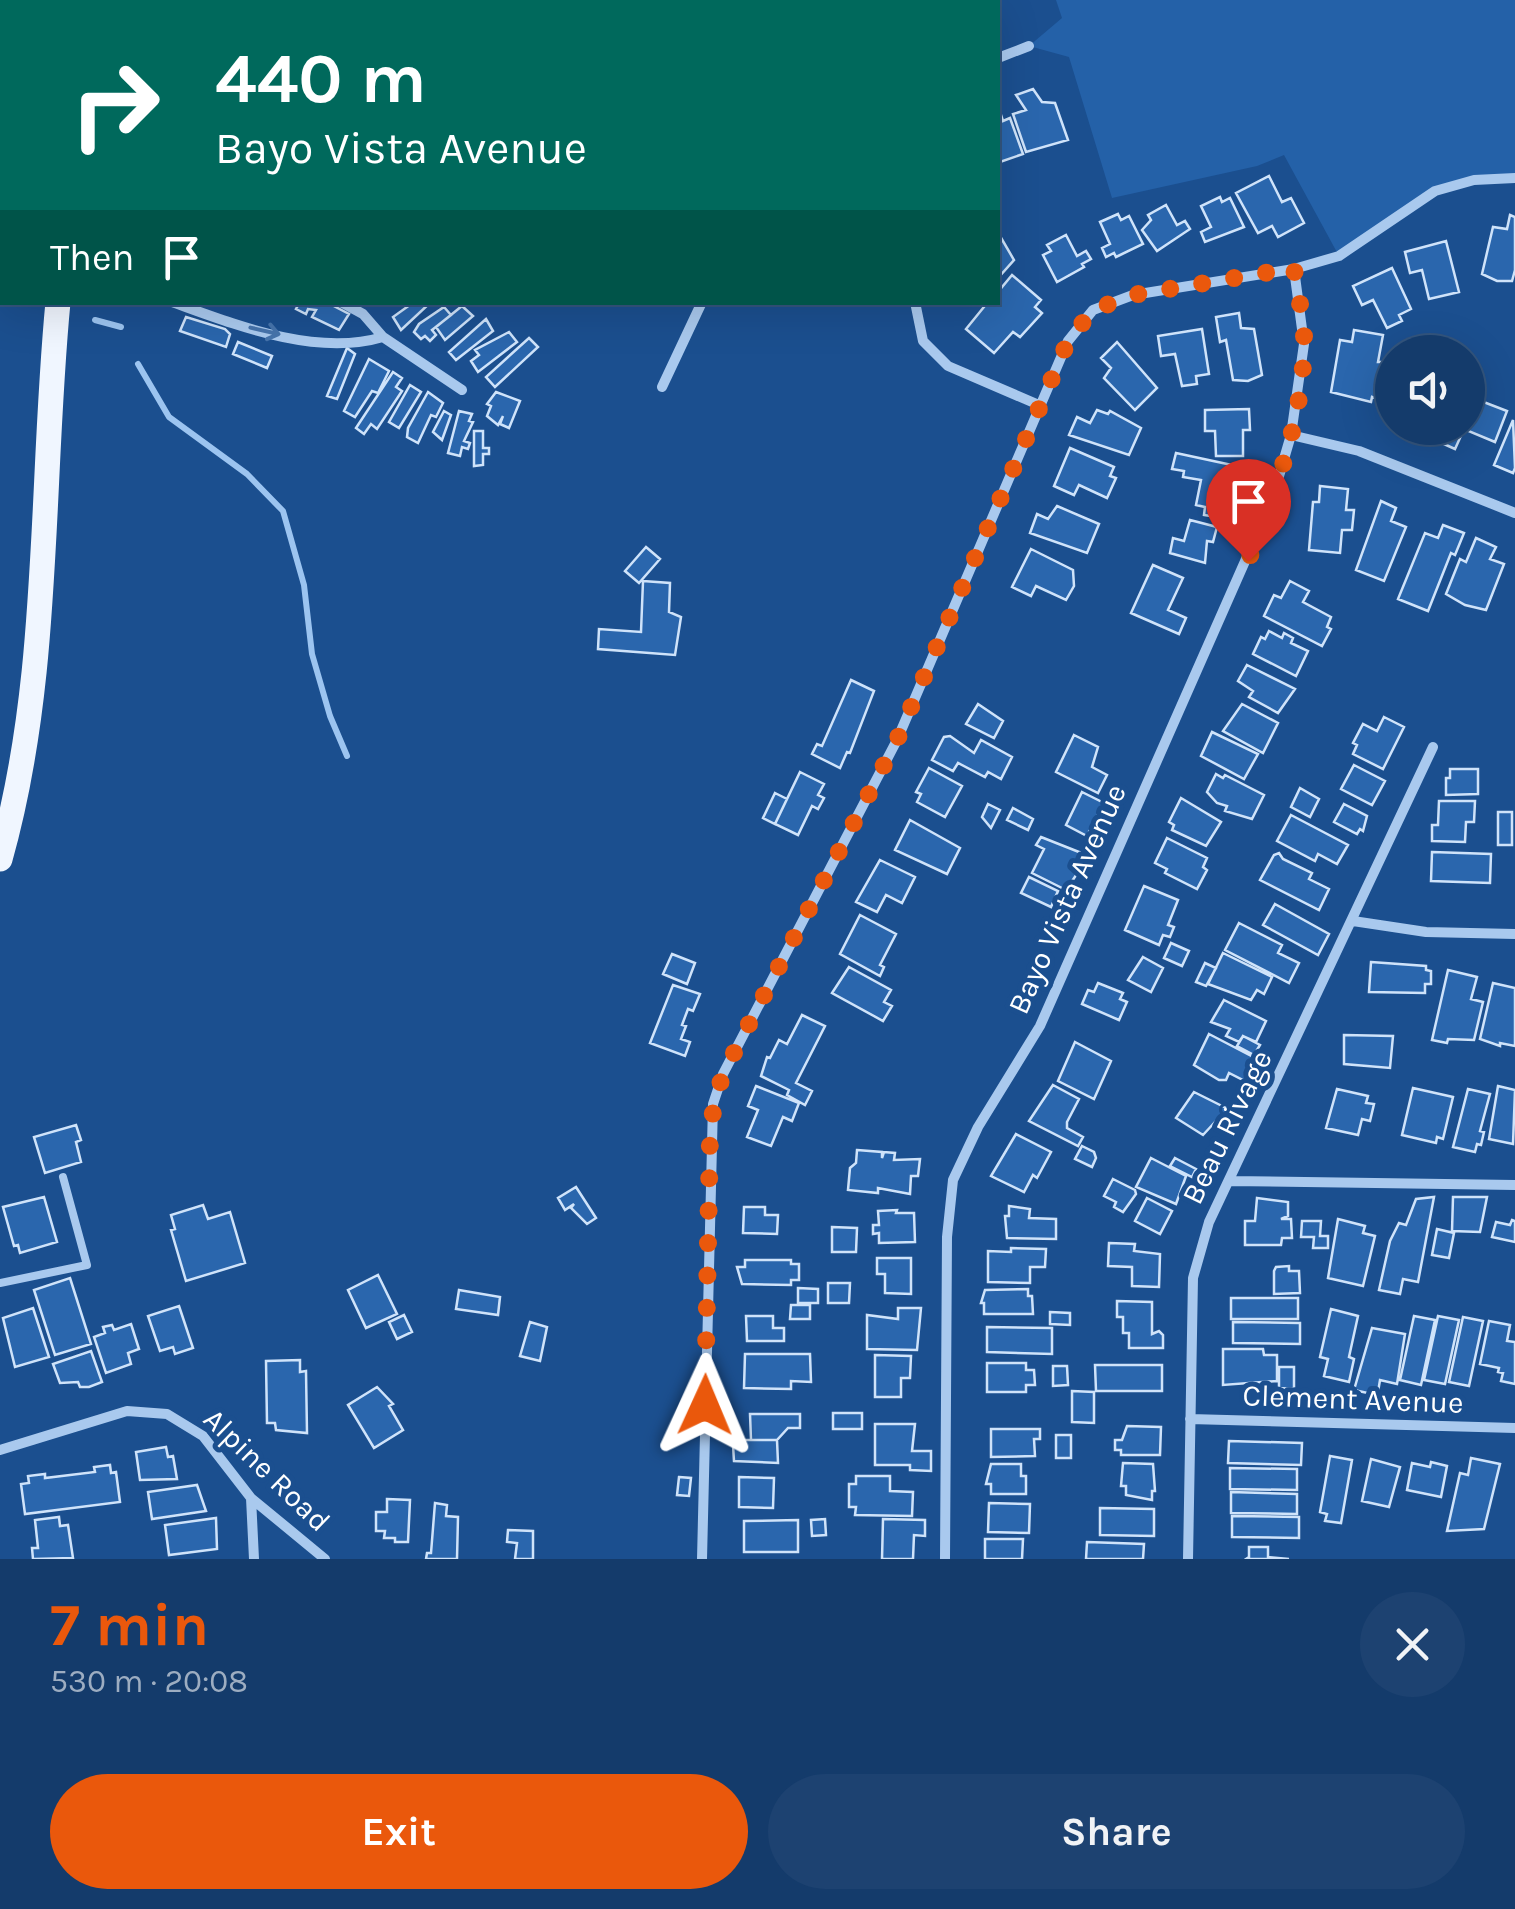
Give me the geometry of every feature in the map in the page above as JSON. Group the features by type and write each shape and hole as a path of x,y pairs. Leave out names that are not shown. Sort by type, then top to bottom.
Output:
{"main road":[{"path":"0,859 17,798 32,698 58,305"}],"street":[{"path":"1000,57 1029,46"},
{"path":"702,1559 714,1104 723,1074 897,740 1068,341 1093,310 1133,295 1294,268 1338,256 1435,191 1474,180 1515,178"},
{"name":"Bayo Vista Avenue","path":"946,1559 947,1237 954,1180 978,1127 1040,1026 1272,500 1291,436 1304,344 1294,268"},
{"path":"180,305 234,324 298,338 365,342 383,336"},
{"path":"347,305 363,314 383,336 462,390"},
{"path":"662,387 701,305"},
{"path":"916,305 923,341 948,366 1039,404"},
{"path":"1291,436 1359,451 1515,513"},
{"name":"Beau Rivage","path":"1188,1559 1194,1278 1209,1222 1433,747"},
{"path":"1353,922 1426,932 1515,934"},
{"path":"1229,1181 1515,1185"},
{"name":"Alpine Road","path":"0,1450 128,1411 167,1414 202,1436 251,1498 325,1559"},
{"name":"Clement Avenue","path":"1190,1420 1515,1428"},
{"path":"251,1498 254,1559"}],"lane":[{"path":"0,1283 87,1265 64,1177"}],"shaded area":[{"path":"1056,0 1515,0 1515,178 1435,191 1339,256 1284,155 1257,166 1112,198 1069,57 1029,46 1062,18"}],"building":[{"path":"1033,89 1042,102 1055,103 1068,140 1026,152 1013,114 1026,110 1016,95"},
{"path":"1000,116 1003,121 1010,118 1023,154 1000,162"},
{"path":"1269,176 1282,202 1291,198 1304,223 1278,237 1272,226 1258,233 1236,193"},
{"path":"1220,197 1222,202 1230,198 1244,227 1205,242 1201,232 1211,227 1201,206"},
{"path":"1166,205 1177,225 1185,221 1190,229 1157,251 1142,230 1151,220 1148,215"},
{"path":"1118,214 1121,220 1129,216 1143,244 1116,257 1114,253 1106,257 1102,248 1110,244 1100,222"},
{"path":"1510,215 1515,217 1515,270 1512,281 1497,281 1482,274 1493,227 1507,229"},
{"path":"1066,235 1077,256 1086,251 1091,259 1057,282 1043,255 1051,251 1047,245"},
{"path":"1000,236 1014,260 1000,276"},
{"path":"1446,241 1459,292 1429,299 1422,270 1410,273 1405,252"},
{"path":"1392,268 1411,309 1399,315 1402,321 1387,328 1373,300 1362,305 1353,286"},
{"path":"1012,275 1041,300 1035,307 1042,313 1020,337 1013,332 994,353 966,329 986,305 1000,305 1000,290"},
{"path":"298,305 332,305 349,314 339,330 312,317 316,310 308,309 306,314 296,309"},
{"path":"410,305 428,305 401,330 393,317"},
{"path":"462,306 473,316 445,340 436,327"},
{"path":"444,307 451,315 432,330 436,335 430,341 425,336 421,339 414,332 419,324"},
{"path":"1239,313 1241,328 1254,329 1262,375 1248,381 1233,380 1226,340 1220,342 1216,317"},
{"path":"186,317 225,329 230,334 226,347 180,331"},
{"path":"486,319 493,331 456,360 449,352"},
{"path":"1202,329 1209,374 1196,376 1197,384 1182,386 1175,354 1161,356 1158,336"},
{"path":"1354,330 1383,335 1375,335 1375,398 1371,402 1331,392 1340,340 1352,342"},
{"path":"509,332 517,342 478,372 471,361 479,355 475,350"},
{"path":"529,338 538,347 495,387 486,377"},
{"path":"238,342 272,356 267,368 233,354"},
{"path":"1117,342 1157,388 1135,410 1104,378 1111,368 1101,358"},
{"path":"347,348 355,354 337,399 327,396"},
{"path":"369,359 389,371 378,393 372,391 355,417 344,411"},
{"path":"393,372 402,378 396,387 402,391 377,429 371,424 364,434 356,428"},
{"path":"410,385 421,392 399,428 389,422"},
{"path":"428,392 443,403 436,417 431,415 418,443 407,437 408,428"},
{"path":"496,392 520,401 509,428 500,424 503,416 498,425 487,416 491,406 487,404"},
{"path":"1485,403 1507,411 1495,442 1485,438"},
{"path":"1249,409 1250,430 1243,430 1243,456 1216,456 1215,431 1205,431 1205,410"},
{"path":"1097,410 1108,414 1110,411 1141,428 1129,455 1069,435 1077,417 1090,423"},
{"path":"444,411 451,415 442,440 433,432"},
{"path":"459,411 472,414 469,421 473,422 464,441 470,443 468,449 462,447 460,456 448,453"},
{"path":"1513,420 1515,468 1513,473 1494,465"},
{"path":"474,431 483,431 483,448 489,448 489,454 483,454 483,465 474,466"},
{"path":"1070,448 1114,467 1110,476 1116,478 1107,498 1079,485 1074,495 1054,486"},
{"path":"1176,453 1241,467 1236,487 1231,486 1230,493 1226,492 1217,517 1204,515 1205,507 1196,505 1201,480 1183,477 1184,471 1172,469"},
{"path":"1320,486 1348,489 1346,510 1354,510 1352,530 1342,530 1340,553 1309,550 1313,502 1319,502"},
{"path":"1381,501 1396,508 1391,521 1406,527 1384,581 1356,570"},
{"path":"1057,506 1099,524 1087,553 1030,533 1037,514 1048,519"},
{"path":"1190,520 1217,527 1213,542 1207,541 1205,563 1170,553 1173,538 1184,541"},
{"path":"1443,525 1464,533 1455,555 1451,553 1428,611 1398,599 1425,533 1438,538"},
{"path":"1476,538 1496,547 1490,559 1504,564 1486,610 1465,605 1446,594 1460,559 1466,562"},
{"path":"646,547 660,559 639,583 625,571"},
{"path":"1031,549 1073,570 1074,586 1066,600 1036,586 1031,596 1012,587"},
{"path":"1153,565 1183,578 1168,610 1186,618 1179,634 1131,613"},
{"path":"643,581 670,583 669,612 681,617 675,655 598,649 599,629 641,632"},
{"path":"1290,581 1309,591 1303,602 1331,617 1327,627 1331,629 1322,646 1264,616 1274,595 1281,598"},
{"path":"1269,631 1282,638 1284,633 1293,638 1291,643 1308,651 1296,676 1253,654 1261,637 1265,639"},
{"path":"1247,665 1295,689 1278,713 1249,697 1253,691 1238,681"},
{"path":"851,680 874,691 850,753 847,752 840,768 812,754 817,744 822,746"},
{"path":"978,704 1003,721 994,738 966,724"},
{"path":"1242,704 1278,723 1263,753 1223,731"},
{"path":"1384,717 1404,727 1383,769 1353,754 1357,745 1353,743 1363,724 1377,731"},
{"path":"1212,732 1258,754 1244,779 1201,756"},
{"path":"1074,735 1098,747 1092,767 1107,775 1098,793 1056,772"},
{"path":"950,736 974,753 981,740 1012,757 1001,779 988,772 985,777 958,763 953,771 932,760 944,737"},
{"path":"1354,765 1385,781 1372,805 1341,789"},
{"path":"929,768 962,786 945,817 917,802 921,794 916,792"},
{"path":"1450,769 1478,769 1478,794 1446,795"},
{"path":"800,772 824,784 818,795 824,798 818,809 812,806 798,835 775,824"},
{"path":"1216,774 1264,795 1252,819 1225,811 1227,806 1217,803 1207,792"},
{"path":"1300,788 1319,799 1310,817 1291,807"},
{"path":"1082,792 1104,803 1087,836 1066,825"},
{"path":"775,793 787,799 775,824 763,818"},
{"path":"1181,798 1221,822 1206,846 1172,830 1174,825 1169,822"},
{"path":"1439,801 1475,801 1474,822 1466,822 1465,842 1432,841 1432,825 1438,825"},
{"path":"988,804 1000,810 991,828 982,817"},
{"path":"1344,804 1367,816 1363,831 1360,829 1357,834 1334,822"},
{"path":"1013,808 1033,819 1028,830 1007,820"},
{"path":"1498,812 1512,812 1512,845 1498,845"},
{"path":"1291,815 1348,845 1337,864 1318,854 1315,861 1277,841"},
{"path":"910,820 960,848 947,874 895,850"},
{"path":"1041,837 1084,854 1079,864 1083,865 1066,890 1032,873 1044,849 1036,845"},
{"path":"1167,838 1207,858 1203,867 1207,870 1197,889 1165,873 1167,869 1155,863"},
{"path":"1432,852 1491,854 1490,883 1431,881"},
{"path":"1279,853 1283,859 1312,873 1309,879 1329,889 1319,910 1260,880"},
{"path":"880,860 915,877 902,903 886,895 877,912 856,902"},
{"path":"1029,877 1058,891 1051,907 1021,893"},
{"path":"1144,886 1178,900 1168,925 1174,927 1170,937 1163,935 1159,945 1125,930"},
{"path":"1275,904 1329,934 1318,955 1263,925"},
{"path":"860,915 896,934 880,965 884,967 880,976 840,954"},
{"path":"1239,923 1282,945 1278,953 1299,963 1289,983 1225,950"},
{"path":"1171,943 1189,951 1182,966 1164,958"},
{"path":"1223,953 1272,977 1264,994 1257,990 1251,1000 1208,984"},
{"path":"672,954 695,963 687,984 663,974"},
{"path":"1143,957 1163,968 1151,992 1128,980"},
{"path":"1371,962 1426,966 1431,971 1431,984 1425,984 1425,993 1369,992"},
{"path":"1205,963 1216,968 1206,986 1196,982"},
{"path":"849,967 891,990 884,1002 892,1006 883,1021 832,993"},
{"path":"1448,970 1477,977 1471,999 1483,1002 1474,1040 1432,1040"},
{"path":"1098,983 1123,993 1120,999 1127,1002 1119,1020 1082,1004 1088,990 1094,992"},
{"path":"1493,983 1515,988 1515,1046 1480,1039"},
{"path":"673,985 700,994 682,1025 686,1026 681,1039 690,1042 685,1056 650,1043"},
{"path":"1224,1000 1266,1021 1256,1042 1243,1036 1239,1042 1226,1036 1230,1029 1211,1022"},
{"path":"802,1015 825,1026 796,1083 812,1091 805,1105 787,1095 789,1090 761,1076 767,1057 770,1058 779,1040 787,1044"},
{"path":"1209,1034 1257,1059 1245,1081 1229,1073 1226,1080 1219,1080 1194,1065"},
{"path":"1344,1035 1393,1036 1390,1068 1344,1064"},
{"path":"1243,1036 1260,1045 1254,1055 1237,1046"},
{"path":"1075,1042 1111,1061 1094,1099 1058,1081"},
{"path":"1053,1085 1079,1099 1067,1122 1067,1128 1083,1137 1078,1146 1029,1121"},
{"path":"756,1086 799,1103 792,1121 783,1117 771,1146 747,1137 758,1110 748,1106"},
{"path":"1498,1086 1515,1090 1513,1144 1489,1139"},
{"path":"1413,1088 1453,1097 1443,1139 1437,1137 1436,1143 1402,1135"},
{"path":"1337,1089 1368,1096 1366,1103 1374,1104 1370,1121 1362,1119 1358,1135 1326,1128"},
{"path":"1468,1089 1490,1094 1480,1131 1484,1132 1481,1145 1477,1144 1475,1152 1453,1147"},
{"path":"1194,1092 1228,1109 1220,1125 1215,1122 1203,1135 1176,1118"},
{"path":"76,1125 81,1162 45,1173 34,1137"},
{"path":"1016,1134 1051,1152 1024,1192 991,1176"},
{"path":"1082,1146 1094,1152 1092,1167 1075,1159"},
{"path":"857,1150 882,1152 882,1158 884,1152 895,1153 894,1160 920,1159 918,1176 911,1176 910,1194 878,1188 878,1193 848,1190"},
{"path":"1151,1158 1186,1176 1176,1204 1136,1187"},
{"path":"1175,1158 1196,1169 1192,1177 1170,1166"},
{"path":"1113,1179 1135,1190 1123,1212 1114,1207 1116,1202 1104,1196"},
{"path":"576,1187 596,1218 587,1224 571,1208 574,1204 565,1210 558,1198"},
{"path":"44,1197 57,1242 20,1253 18,1245 14,1246 3,1207"},
{"path":"1434,1197 1418,1282 1403,1279 1400,1294 1379,1290 1390,1241 1399,1223 1406,1225 1416,1199"},
{"path":"1453,1197 1487,1197 1480,1232 1452,1231"},
{"path":"1147,1198 1172,1211 1160,1234 1135,1221"},
{"path":"1257,1198 1288,1202 1288,1216 1281,1219 1291,1219 1292,1238 1282,1238 1281,1245 1245,1245 1245,1221 1255,1221"},
{"path":"203,1205 208,1219 230,1212 245,1263 186,1281 171,1230 175,1229 171,1215"},
{"path":"1009,1206 1030,1209 1029,1218 1056,1219 1056,1239 1007,1238 1005,1216 1009,1216"},
{"path":"744,1207 765,1207 765,1215 778,1215 777,1234 743,1233"},
{"path":"897,1210 896,1213 914,1213 915,1242 879,1243 879,1233 873,1234 873,1225 879,1225 878,1211"},
{"path":"1338,1219 1365,1226 1363,1233 1375,1236 1363,1286 1328,1278"},
{"path":"1512,1220 1515,1242 1492,1237 1496,1222 1510,1225"},
{"path":"1302,1221 1321,1221 1320,1236 1328,1236 1328,1248 1313,1248 1314,1237 1301,1237"},
{"path":"832,1227 857,1228 856,1252 832,1252"},
{"path":"1437,1229 1454,1233 1449,1258 1432,1255"},
{"path":"1109,1243 1135,1244 1134,1251 1160,1254 1159,1287 1132,1286 1132,1267 1108,1266"},
{"path":"1011,1248 1046,1249 1045,1267 1030,1267 1030,1283 988,1282 988,1251 1011,1252"},
{"path":"877,1258 911,1258 911,1294 885,1293 885,1274 877,1274"},
{"path":"745,1260 791,1260 791,1264 799,1264 799,1280 791,1280 791,1285 742,1284 737,1267 745,1267"},
{"path":"1289,1266 1289,1271 1299,1271 1300,1293 1274,1294 1276,1267"},
{"path":"378,1275 397,1314 366,1328 348,1290"},
{"path":"70,1278 91,1344 55,1355 34,1290"},
{"path":"828,1283 850,1283 849,1303 828,1303"},
{"path":"798,1288 818,1289 818,1303 798,1303"},
{"path":"1028,1289 1033,1314 984,1314 981,1303 985,1290"},
{"path":"459,1290 500,1297 498,1315 456,1309"},
{"path":"1231,1298 1298,1298 1298,1319 1231,1319"},
{"path":"1117,1301 1152,1302 1152,1334 1159,1331 1163,1335 1163,1348 1129,1348 1129,1333 1123,1333 1123,1317 1117,1317"},
{"path":"791,1305 810,1305 810,1319 790,1319"},
{"path":"179,1306 193,1348 175,1354 173,1347 160,1351 148,1316"},
{"path":"33,1308 49,1357 15,1367 3,1318"},
{"path":"898,1308 921,1308 917,1350 867,1349 867,1315 898,1319"},
{"path":"1331,1309 1358,1316 1349,1357 1354,1359 1349,1382 1324,1376 1328,1359 1320,1357"},
{"path":"1050,1312 1070,1313 1070,1325 1050,1324"},
{"path":"404,1315 412,1332 397,1339 389,1322"},
{"path":"746,1316 773,1316 773,1328 784,1328 784,1341 747,1341"},
{"path":"1414,1316 1435,1320 1421,1385 1400,1380"},
{"path":"1438,1316 1459,1320 1445,1384 1424,1380"},
{"path":"1463,1317 1483,1321 1469,1386 1449,1382"},
{"path":"1489,1321 1510,1325 1507,1341 1515,1342 1515,1384 1501,1381 1503,1373 1498,1372 1499,1368 1480,1364"},
{"path":"530,1322 547,1327 540,1361 520,1356"},
{"path":"1233,1322 1300,1323 1300,1344 1233,1343"},
{"path":"131,1324 139,1349 128,1353 131,1364 106,1373 94,1337 105,1333 103,1327 112,1325 114,1330"},
{"path":"987,1327 1052,1328 1052,1354 987,1352"},
{"path":"1372,1328 1405,1334 1397,1384 1380,1380 1378,1392 1372,1394 1354,1390"},
{"path":"1223,1349 1263,1349 1264,1355 1277,1355 1277,1381 1223,1385"},
{"path":"91,1351 102,1382 89,1387 80,1387 78,1382 60,1383 53,1364"},
{"path":"745,1354 810,1354 811,1382 791,1381 791,1389 744,1388"},
{"path":"875,1355 911,1356 910,1378 901,1378 901,1397 875,1397"},
{"path":"300,1360 300,1372 306,1371 307,1433 276,1430 275,1423 267,1423 266,1361"},
{"path":"987,1363 1026,1363 1026,1370 1034,1370 1035,1385 1026,1385 1026,1392 987,1392"},
{"path":"1095,1365 1162,1365 1162,1391 1096,1391"},
{"path":"1053,1366 1067,1366 1068,1385 1053,1386"},
{"path":"1279,1367 1294,1367 1294,1389 1279,1388"},
{"path":"377,1387 393,1404 389,1406 403,1430 374,1448 348,1405"},
{"path":"1072,1391 1094,1392 1094,1423 1072,1422"},
{"path":"833,1413 862,1413 862,1429 833,1429"},
{"path":"750,1414 800,1414 800,1428 788,1428 777,1440 751,1440"},
{"path":"875,1424 915,1424 912,1451 931,1451 931,1471 910,1470 910,1465 875,1465"},
{"path":"1127,1426 1161,1427 1160,1455 1121,1455 1121,1450 1115,1450 1115,1440 1122,1440"},
{"path":"991,1429 1040,1429 1040,1439 1034,1439 1035,1456 991,1457"},
{"path":"1056,1435 1071,1435 1071,1458 1056,1458"},
{"path":"741,1440 777,1440 778,1463 734,1461 733,1445 741,1445"},
{"path":"1229,1441 1302,1443 1301,1465 1228,1463"},
{"path":"166,1447 168,1457 173,1456 177,1479 140,1480 136,1452"},
{"path":"1330,1456 1352,1460 1341,1523 1325,1521 1327,1514 1320,1512"},
{"path":"1471,1458 1500,1464 1484,1529 1447,1531 1460,1473 1468,1475"},
{"path":"1371,1459 1400,1467 1389,1507 1362,1501"},
{"path":"1431,1462 1447,1466 1441,1497 1407,1490 1412,1463 1430,1467"},
{"path":"1123,1463 1153,1464 1152,1500 1126,1495 1126,1486 1121,1486"},
{"path":"991,1464 1021,1464 1026,1494 991,1494 991,1484 986,1484"},
{"path":"110,1465 111,1473 116,1472 120,1502 25,1514 21,1484 29,1483 28,1476 45,1474 45,1478 95,1472 94,1467"},
{"path":"1230,1468 1297,1469 1297,1490 1230,1489"},
{"path":"856,1476 890,1476 890,1491 913,1492 912,1516 855,1515 856,1507 849,1507 849,1484 856,1484"},
{"path":"679,1477 691,1478 689,1496 677,1495"},
{"path":"739,1477 774,1478 773,1508 739,1507"},
{"path":"197,1485 206,1511 152,1519 148,1492"},
{"path":"1231,1492 1297,1494 1297,1514 1231,1513"},
{"path":"387,1499 410,1500 408,1542 395,1542 395,1538 384,1538 385,1531 376,1531 376,1512 387,1512"},
{"path":"435,1503 447,1505 446,1516 458,1517 457,1559 426,1559 427,1553 431,1553"},
{"path":"989,1503 1030,1504 1029,1533 988,1532"},
{"path":"1100,1508 1154,1509 1154,1536 1100,1535"},
{"path":"1232,1516 1299,1517 1299,1538 1232,1537"},
{"path":"59,1517 60,1526 68,1525 73,1558 33,1559 32,1548 38,1548 35,1520"},
{"path":"216,1518 217,1549 169,1555 165,1525"},
{"path":"825,1519 826,1535 812,1536 811,1520"},
{"path":"883,1519 925,1520 925,1536 914,1535 913,1559 882,1559"},
{"path":"798,1520 798,1552 744,1552 744,1521"},
{"path":"508,1530 533,1531 533,1559 515,1559 517,1543 507,1542"},
{"path":"985,1539 1023,1539 1022,1559 985,1559"},
{"path":"1087,1542 1144,1544 1143,1559 1086,1559"},
{"path":"1249,1547 1268,1547 1268,1557 1289,1559 1246,1559"}],"waterway":[{"path":"95,320 121,327"},
{"path":"138,364 169,417 247,474 283,511 304,585 312,654 330,716 347,756"}],"route":[{"path":"705,1405 710,1136 723,1074 897,740 1068,341 1093,310 1133,295 1294,268 1304,344 1291,436 1248,561"}]}
